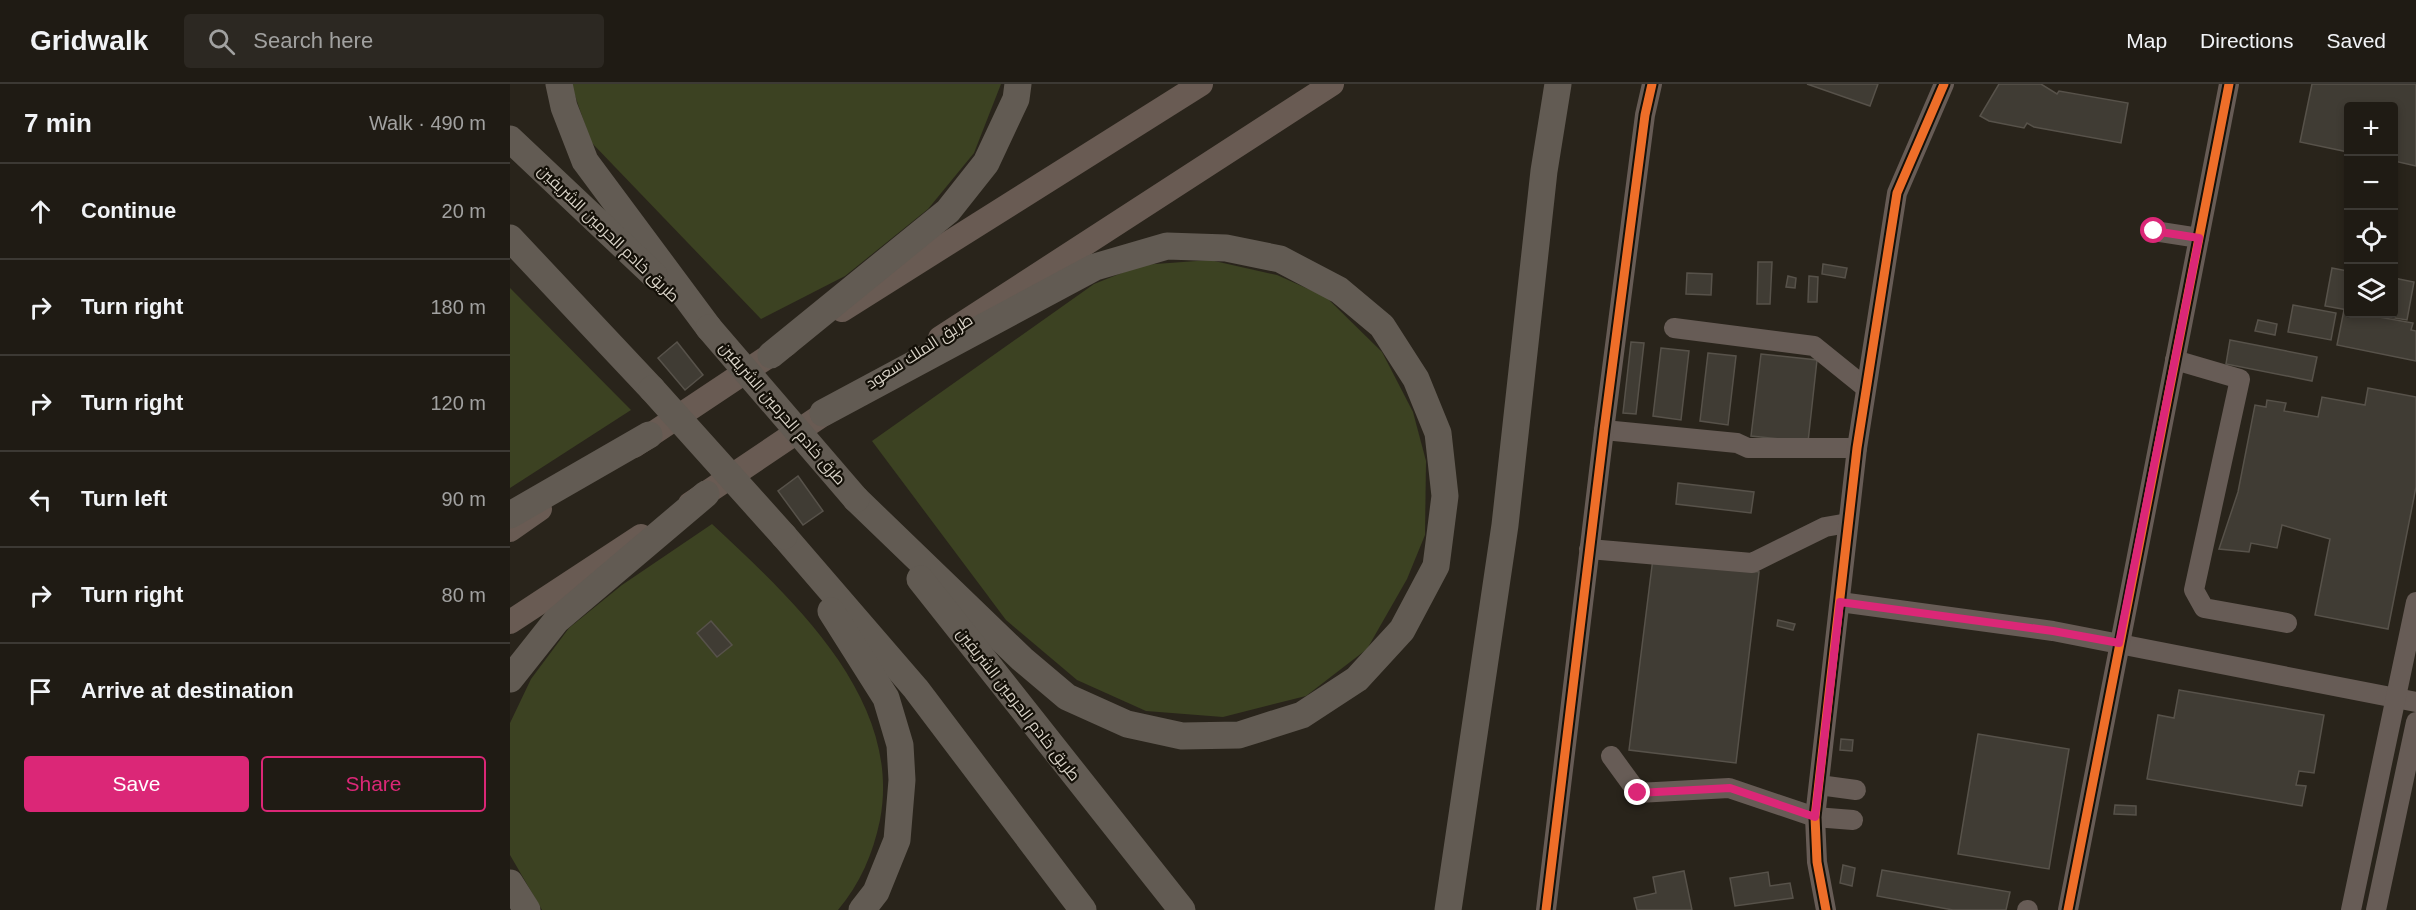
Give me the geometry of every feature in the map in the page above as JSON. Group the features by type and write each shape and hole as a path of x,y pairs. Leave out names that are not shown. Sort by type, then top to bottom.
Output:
{"highway":[{"path":"559,84 564,106 585,161 709,328"},
{"path":"771,355 948,211 986,163 1016,99 1018,84"},
{"path":"1448,910 1505,525 1544,171 1558,84"},
{"name":"طريق خادم الحرمين الشريفين","path":"510,139 709,328"},
{"path":"510,238 652,389 784,536 916,689 1083,910"},
{"path":"823,414 1095,267 1167,246 1226,248 1280,259 1339,290 1382,326 1416,379 1438,433 1445,496 1436,566 1402,630 1358,679 1302,715 1239,735 1182,736 1127,724 1067,697 1022,659 856,498"},
{"path":"510,266 652,389"},
{"name":"طرق خادم الحرمين الشريفين","path":"709,328 856,498"},
{"path":"510,514 649,435"},
{"path":"510,679 556,621 706,494"},
{"name":"طريق خادم الحرمين الشريفين","path":"856,498 1182,910"},
{"path":"784,536 886,698 900,745 902,780 897,840 876,892 862,910"},
{"path":"510,883 527,910"}],"main road":[{"path":"510,530 771,355 1201,84"},
{"name":"طريق الملك سعود","path":"510,622 706,494 823,414 1332,84"}],"street":[{"path":"1546,910 1604,430 1645,115 1652,84"},
{"path":"1826,910 1817,862 1815,817 1857,448 1897,193 1944,84"},
{"path":"2068,910 2229,84"},
{"path":"2154,231 2199,238"},
{"path":"1674,328 1814,346 1866,388"},
{"path":"2175,360 2240,379 2194,590 2204,608 2287,623"},
{"path":"1604,430 1737,443 1748,448 1857,448"},
{"path":"1589,549 1752,562 1825,527 1848,523"},
{"path":"1840,602 2053,631 2416,702"},
{"path":"2351,910 2416,602"},
{"path":"2376,910 2416,722"},
{"path":"1611,756 1638,793 1730,788 1815,817 1853,820"},
{"path":"1819,785 1856,790"}],"green space":[{"path":"571,84 1001,84 974,153 928,209 845,276 761,319 591,142"},
{"path":"1210,260 1277,275 1326,297 1382,352 1413,412 1426,461 1425,535 1407,579 1367,649 1306,696 1223,717 1146,711 1077,680 1006,620 872,441 1094,284 1142,265"},
{"path":"510,288 631,410 510,488"},
{"path":"712,524 775,585 806,619 835,655 858,693 875,733 883,776 880,820 865,868 853,890 838,910 542,910 510,855 510,723 531,679 569,628 622,585"}],"building":[{"path":"1807,84 1878,84 1870,106"},
{"path":"1999,84 2041,84 2057,94 2059,91 2128,103 2121,143 2034,127 2027,123 2024,128 1989,121 1980,116"},
{"path":"2312,84 2416,84 2416,166 2398,162 2398,102 2344,102 2344,151 2300,142"},
{"path":"1758,262 1772,262 1770,304 1757,304"},
{"path":"1823,264 1847,268 1845,278 1822,274"},
{"path":"2332,268 2344,270 2344,309 2325,306"},
{"path":"1687,273 1712,274 1711,295 1686,294"},
{"path":"1788,276 1796,278 1795,288 1786,287"},
{"path":"1809,276 1818,277 1817,302 1808,302"},
{"path":"2398,279 2414,282 2407,320 2394,318 2398,318"},
{"path":"2293,305 2336,313 2331,340 2288,332"},
{"path":"2344,310 2344,318 2385,318 2413,323 2411,330 2416,331 2416,361 2337,345"},
{"path":"2258,320 2277,324 2275,335 2255,331"},
{"path":"2230,340 2317,357 2312,381 2226,364"},
{"path":"677,342 703,375 685,390 658,358"},
{"path":"1631,342 1644,343 1636,414 1623,413"},
{"path":"1661,348 1689,351 1681,420 1653,416"},
{"path":"1708,353 1736,356 1728,425 1700,421"},
{"path":"1761,354 1817,360 1808,442 1751,436"},
{"path":"2368,388 2416,397 2416,487 2388,629 2315,615 2330,539 2282,525 2277,548 2251,543 2249,552 2219,549 2238,492 2255,405 2266,407 2267,400 2286,403 2284,411 2318,417 2322,397 2365,405"},
{"path":"798,476 823,511 803,525 778,491"},
{"path":"1678,483 1754,492 1751,513 1676,504"},
{"path":"1653,558 1759,572 1736,763 1629,750"},
{"path":"1778,620 1795,624 1793,630 1777,626"},
{"path":"711,621 732,645 717,657 697,633"},
{"path":"2179,690 2324,715 2314,773 2299,771 2296,785 2306,786 2302,806 2147,779 2158,715 2174,718"},
{"path":"1978,734 2069,749 2049,869 1958,854"},
{"path":"1841,739 1853,740 1852,751 1840,750"},
{"path":"2115,805 2136,806 2136,815 2114,814"},
{"path":"1843,865 1855,868 1852,886 1840,883"},
{"path":"1882,870 2010,892 2006,910 1953,910 1877,896"},
{"path":"1684,871 1692,910 1637,910 1634,898 1656,893 1653,877"},
{"path":"1768,872 1770,886 1790,883 1793,898 1735,906 1730,878"}],"cycle path":[{"path":"1546,910 1604,430 1645,115 1652,84"},
{"path":"1826,910 1817,862 1815,817 1857,448 1897,193 1944,84"},
{"path":"2068,910 2229,84"}],"route":[{"path":"1638,793 1730,788 1815,817 1840,602 2053,631 2119,643 2199,238 2154,231"}]}
